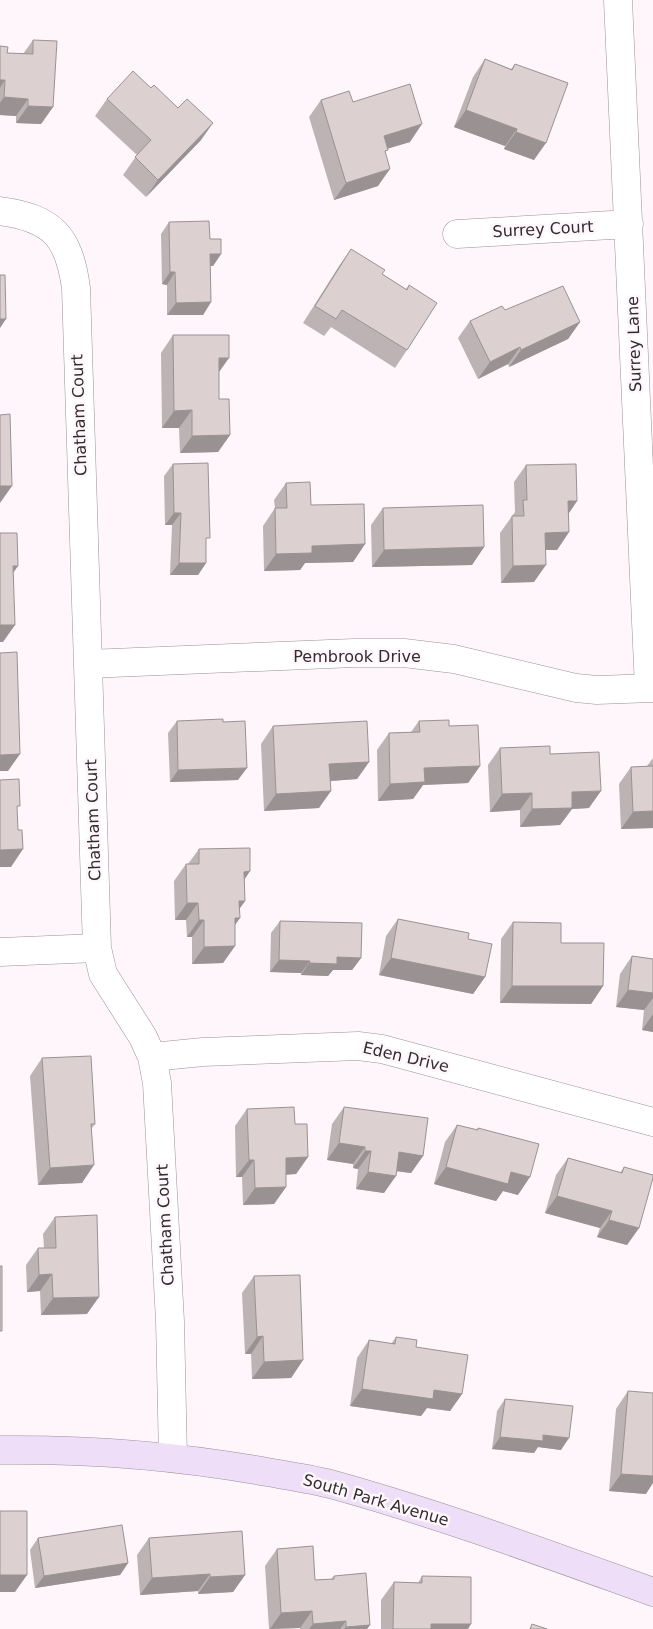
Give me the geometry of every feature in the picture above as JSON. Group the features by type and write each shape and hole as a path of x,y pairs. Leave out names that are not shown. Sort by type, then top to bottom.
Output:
{"main road":[{"name":"South Park Avenue","path":"0,1450 98,1451 174,1458 332,1484 468,1526 653,1592"}],"street":[{"name":"Surrey Lane","path":"618,0 651,688"},
{"name":"Chatham Court","path":"0,211 19,214 44,223 61,240 72,262 76,288 97,948 103,974 143,1037 152,1057 159,1109 170,1321 174,1458"},
{"name":"Surrey Court","path":"458,234 629,224"},
{"name":"Pembrook Drive","path":"88,664 354,653 404,653 454,659 576,688 597,690 651,688"},
{"path":"0,952 97,948"},
{"name":"Eden Drive","path":"152,1057 203,1052 358,1046 382,1049 653,1122"}],"building":[{"path":"33,40 57,41 53,107 28,106 28,99 4,97 5,80 0,80 0,46 8,47 7,53 33,54"},
{"path":"485,59 512,70 515,64 568,83 546,143 516,132 517,129 466,110"},
{"path":"133,71 151,88 154,85 178,108 187,99 213,123 158,180 135,157 151,140 107,99"},
{"path":"410,84 422,124 384,136 388,150 385,151 390,169 346,183 321,100 349,91 353,102"},
{"path":"209,221 210,239 221,239 221,254 210,254 211,302 176,303 175,272 170,272 169,222"},
{"path":"351,249 385,270 382,274 407,290 409,285 437,303 407,350 342,310 336,319 315,306"},
{"path":"0,275 5,275 6,319 0,319"},
{"path":"563,286 580,322 521,350 520,347 490,362 470,321 502,306 505,310"},
{"path":"173,335 229,335 229,358 219,358 219,399 229,399 230,435 192,436 192,410 174,411"},
{"path":"10,414 12,486 0,486 0,415"},
{"path":"208,463 210,538 206,538 206,563 179,563 181,513 174,513 173,464"},
{"path":"576,464 577,501 568,501 569,532 545,533 546,565 513,566 512,516 524,516 523,500 527,500 526,465"},
{"path":"310,482 311,505 364,504 365,544 312,546 312,553 276,554 275,508 287,508 286,483"},
{"path":"483,505 484,547 384,550 383,508"},
{"path":"0,533 17,533 18,566 13,566 15,625 0,625"},
{"path":"17,652 20,754 0,755 0,653"},
{"path":"223,719 223,722 245,721 247,768 178,770 177,721"},
{"path":"449,720 449,726 478,725 480,766 424,768 425,782 390,784 389,733 420,732 419,721"},
{"path":"367,721 369,762 329,764 331,791 276,794 273,726"},
{"path":"550,746 550,754 599,752 601,791 572,792 572,808 532,809 532,793 502,794 500,748"},
{"path":"653,766 653,811 633,812 631,767"},
{"path":"19,779 20,806 17,806 18,830 22,830 23,849 0,850 0,780"},
{"path":"250,848 250,871 244,872 245,901 239,901 240,918 235,918 235,946 204,947 204,920 199,920 198,903 187,903 186,864 199,864 199,849"},
{"path":"398,919 469,933 468,939 492,944 485,977 391,958"},
{"path":"280,921 362,923 361,958 337,957 337,964 279,960"},
{"path":"513,922 561,923 561,943 604,943 603,986 512,986"},
{"path":"632,956 653,959 653,993 628,990"},
{"path":"91,1056 95,1124 91,1124 94,1165 50,1168 42,1058"},
{"path":"294,1107 295,1124 307,1124 308,1157 286,1158 286,1187 255,1188 254,1160 249,1160 247,1109"},
{"path":"344,1107 428,1118 423,1156 399,1152 396,1176 368,1172 371,1151 365,1151 365,1147 339,1143"},
{"path":"457,1125 478,1130 478,1128 539,1144 530,1177 511,1172 508,1184 446,1167"},
{"path":"568,1158 622,1173 624,1167 653,1175 639,1228 609,1220 612,1211 557,1196"},
{"path":"97,1215 99,1297 53,1298 52,1274 39,1275 38,1248 56,1248 55,1217"},
{"path":"0,1266 2,1266 2,1331 0,1331"},
{"path":"300,1275 303,1360 264,1362 263,1336 257,1337 254,1276"},
{"path":"396,1337 417,1340 416,1347 468,1355 462,1394 434,1390 433,1399 362,1389 369,1340 395,1344"},
{"path":"628,1391 653,1393 653,1476 621,1474"},
{"path":"505,1399 573,1406 569,1438 543,1435 543,1441 500,1437"},
{"path":"0,1511 27,1511 27,1575 0,1575"},
{"path":"122,1525 128,1563 44,1576 38,1538"},
{"path":"242,1531 245,1575 210,1577 210,1574 152,1578 149,1538"},
{"path":"313,1546 315,1580 334,1579 334,1576 366,1573 370,1625 346,1627 346,1621 313,1624 312,1611 281,1613 277,1549"},
{"path":"422,1576 471,1577 471,1624 431,1624 431,1629 393,1629 394,1582 422,1583"},
{"path":"532,1624 547,1629 530,1629"}]}
